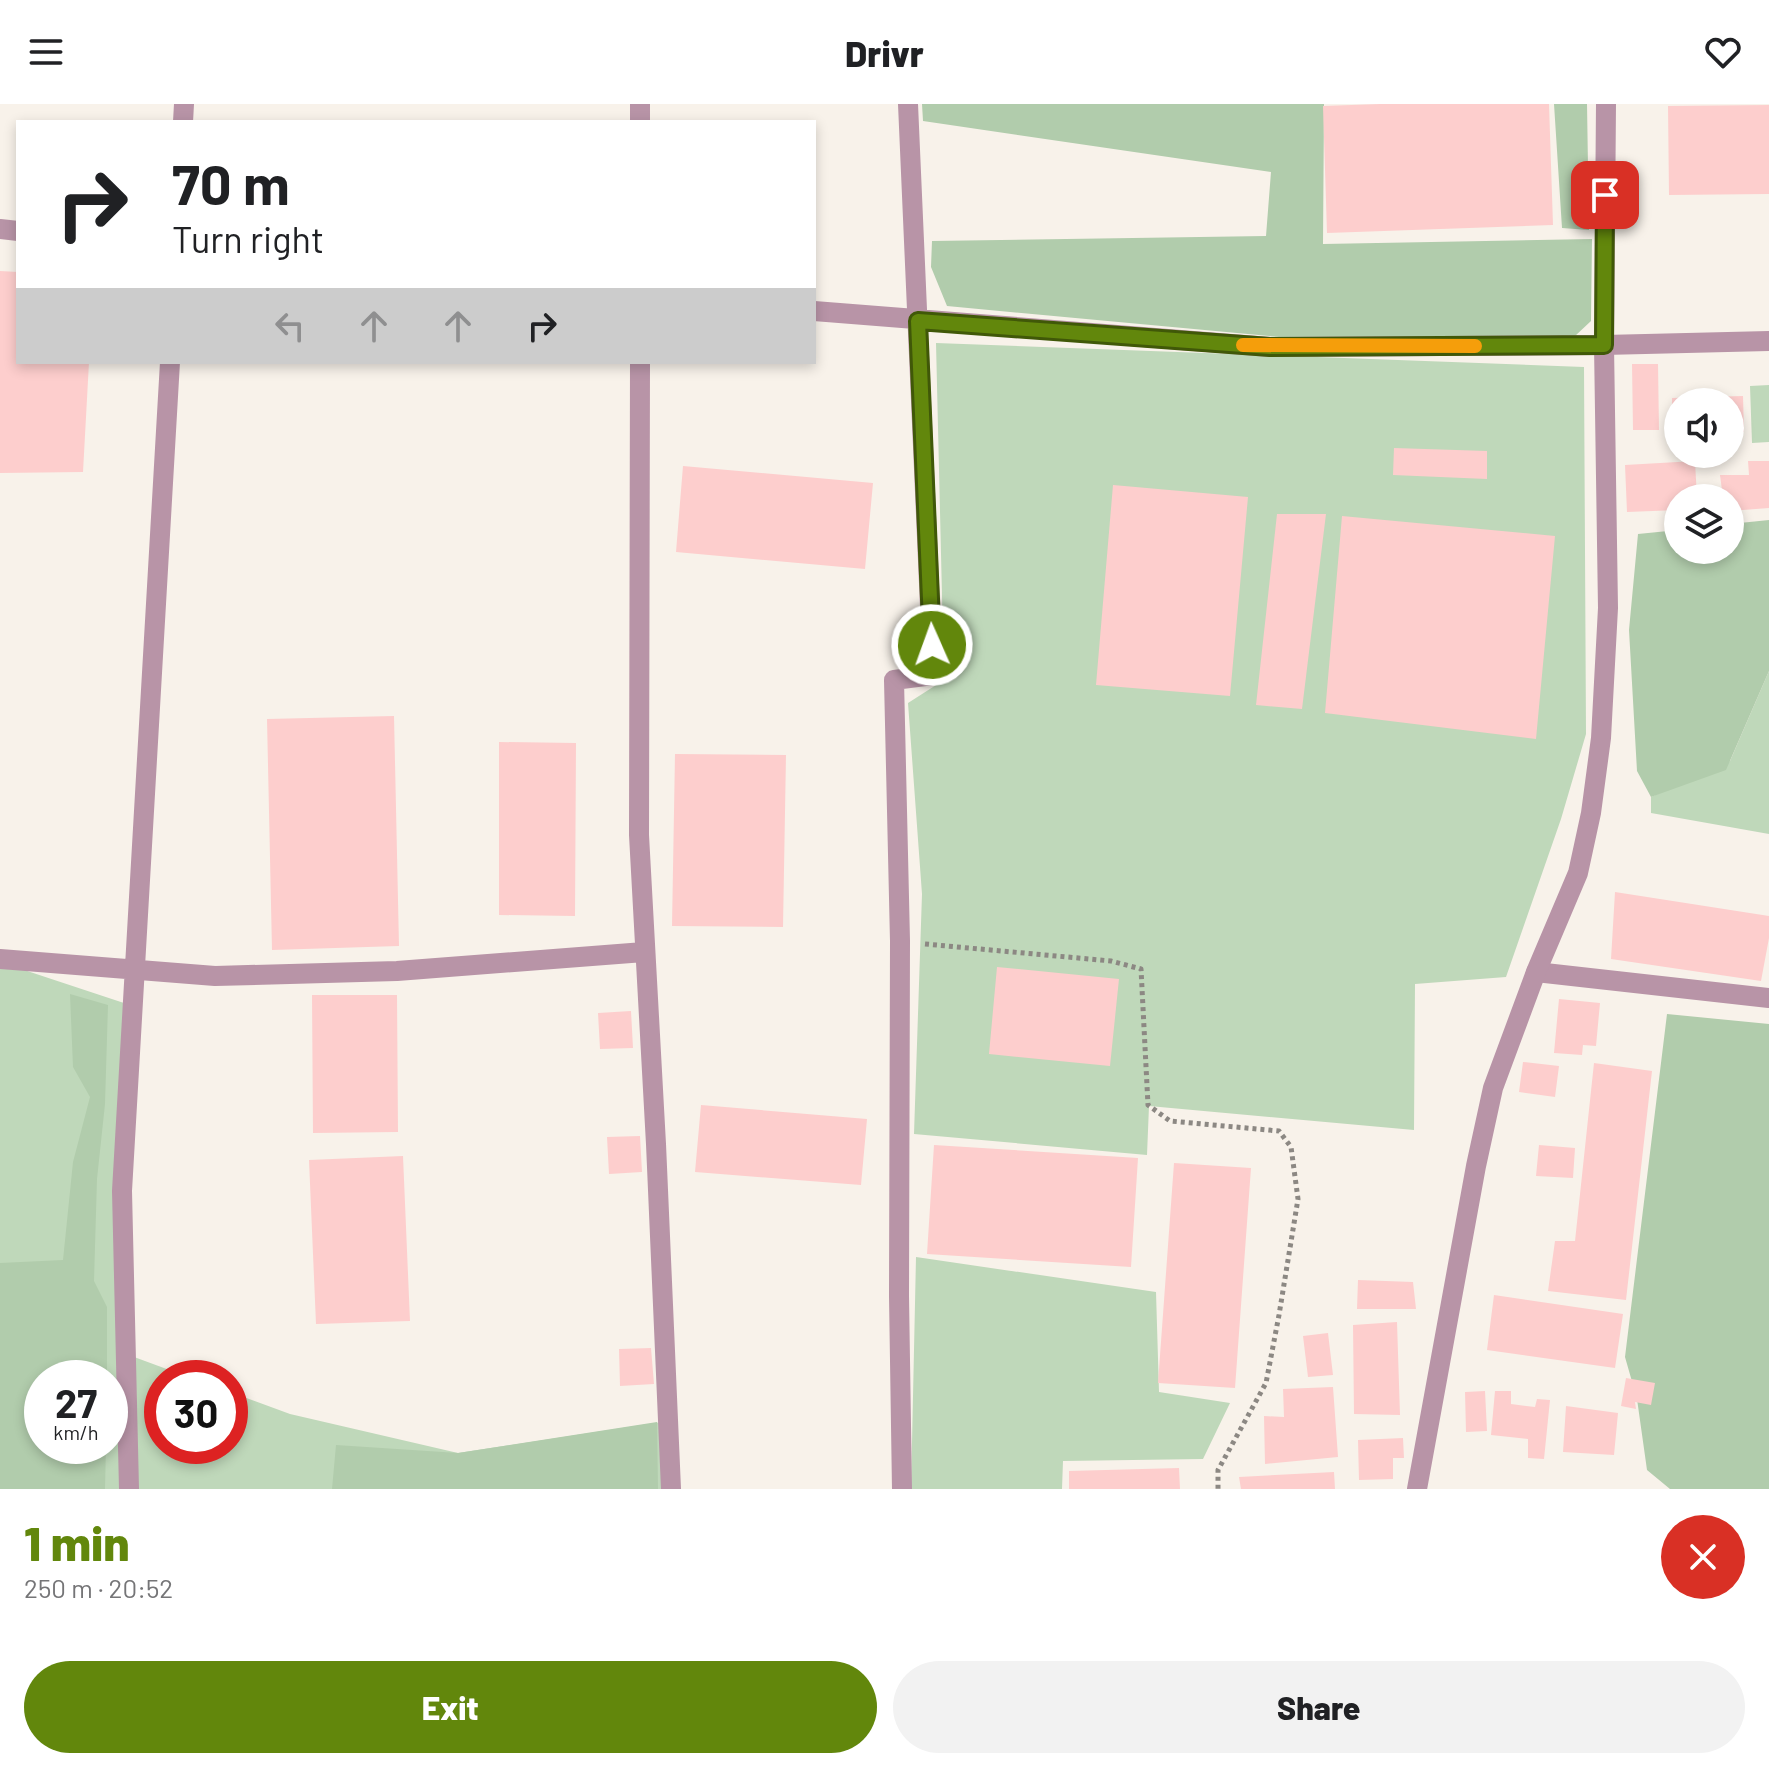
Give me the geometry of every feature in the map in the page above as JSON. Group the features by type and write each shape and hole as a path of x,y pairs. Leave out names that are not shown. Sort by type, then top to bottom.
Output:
{"street":[{"path":"902,1489 900,941 894,680 933,675 908,104"},
{"path":"1417,1489 1493,1088 1536,972 1578,873 1591,813 1601,738 1608,608 1604,345 1606,104"},
{"path":"816,311 1270,347 1769,341"},
{"path":"129,1489 122,1191 170,364"},
{"path":"640,364 639,835 671,1489"},
{"path":"0,959 215,976 397,971 644,952"},
{"path":"1536,972 1769,998"}],"path":[{"path":"900,941 1111,961 1141,969 1148,1105 1170,1121 1279,1131 1291,1147 1298,1199 1266,1383 1218,1470 1218,1489"}],"green space":[{"path":"922,104 1324,104 1323,244 1592,239 1591,321 1575,336 1279,337 947,306 931,267 932,241 1266,236 1271,172 923,121"},
{"path":"1554,104 1587,104 1589,230 1562,228"},
{"path":"936,343 1584,367 1586,734 1561,819 1506,977 1415,984 1414,1130 1149,1106 1147,1155 914,1134 922,894 908,703 944,680"},
{"path":"1769,385 1769,442 1752,443 1750,386"},
{"path":"1769,520 1769,671 1726,770 1651,797 1637,771 1629,630 1638,534 1664,531 1664,564 1744,564 1744,523"},
{"path":"1769,671 1769,834 1651,813 1651,797 1730,761"},
{"path":"0,962 133,1006 126,1354 144,1361 144,1464 248,1464 248,1399 290,1414 458,1453 668,1421 668,1489 0,1489"},
{"path":"70,994 108,1005 94,1281 107,1307 107,1360 24,1360 24,1464 106,1464 105,1489 0,1489 0,1263 63,1260 73,1162 90,1097 73,1067"},
{"path":"1667,1014 1769,1024 1769,1489 1670,1489 1647,1470 1637,1399 1625,1357"},
{"path":"916,1257 1156,1292 1159,1392 1230,1403 1203,1459 1063,1461 1062,1489 911,1489"},
{"path":"657,1422 658,1489 332,1489 336,1445 458,1453"}],"building":[{"path":"1549,104 1553,225 1327,233 1323,106"},
{"path":"1769,105 1769,194 1669,195 1668,106"},
{"path":"0,271 16,272 16,364 89,364 83,472 0,473"},
{"path":"1632,364 1658,364 1659,430 1633,430"},
{"path":"1394,448 1487,451 1487,479 1393,475"},
{"path":"1748,461 1769,461 1769,508 1744,510 1744,484 1721,484 1720,475 1749,475"},
{"path":"1664,463 1664,468 1695,468 1696,484 1664,484 1664,511 1627,512 1625,465"},
{"path":"683,466 873,483 865,569 676,552"},
{"path":"1113,485 1248,497 1230,696 1096,685"},
{"path":"1277,514 1326,514 1302,709 1256,705"},
{"path":"1342,516 1555,536 1536,739 1325,713"},
{"path":"394,716 399,946 272,950 267,719"},
{"path":"499,742 576,743 575,916 499,915"},
{"path":"675,754 786,755 783,927 672,926"},
{"path":"1615,892 1769,916 1769,938 1761,981 1611,959"},
{"path":"997,967 1119,979 1110,1066 989,1054"},
{"path":"312,995 397,995 398,1132 313,1133"},
{"path":"1559,999 1600,1003 1596,1046 1583,1045 1582,1055 1554,1053"},
{"path":"631,1011 633,1048 600,1049 598,1013"},
{"path":"1523,1062 1559,1066 1555,1097 1519,1092"},
{"path":"1594,1063 1652,1071 1626,1300 1548,1291 1555,1241 1575,1241"},
{"path":"701,1105 867,1119 861,1185 695,1172"},
{"path":"640,1136 642,1172 609,1174 607,1137"},
{"path":"934,1145 1138,1158 1131,1267 927,1254"},
{"path":"1539,1145 1575,1148 1573,1178 1536,1176"},
{"path":"403,1156 410,1321 316,1324 309,1160"},
{"path":"1174,1163 1251,1168 1235,1388 1158,1383"},
{"path":"1358,1280 1413,1282 1416,1309 1357,1309"},
{"path":"1494,1295 1623,1314 1615,1368 1487,1350"},
{"path":"1397,1322 1400,1415 1354,1414 1353,1325"},
{"path":"1328,1333 1333,1375 1308,1377 1303,1336"},
{"path":"651,1348 654,1384 620,1386 619,1349"},
{"path":"1626,1378 1655,1383 1651,1405 1635,1402 1636,1409 1621,1406"},
{"path":"1333,1387 1338,1457 1265,1464 1264,1416 1284,1417 1283,1389"},
{"path":"1485,1391 1487,1431 1466,1432 1465,1392"},
{"path":"1495,1391 1511,1391 1511,1404 1535,1407 1537,1399 1550,1400 1544,1459 1528,1458 1528,1439 1491,1435"},
{"path":"1566,1406 1618,1413 1614,1455 1563,1452"},
{"path":"1403,1438 1404,1458 1393,1458 1393,1479 1359,1480 1358,1440"},
{"path":"1179,1468 1180,1489 1069,1489 1069,1471"},
{"path":"1334,1472 1335,1489 1241,1489 1239,1477"}],"slow traffic":[{"path":"1243,345 1475,346"}],"route":[{"path":"932,645 918,321 1270,347 1604,345 1605,195"}]}
